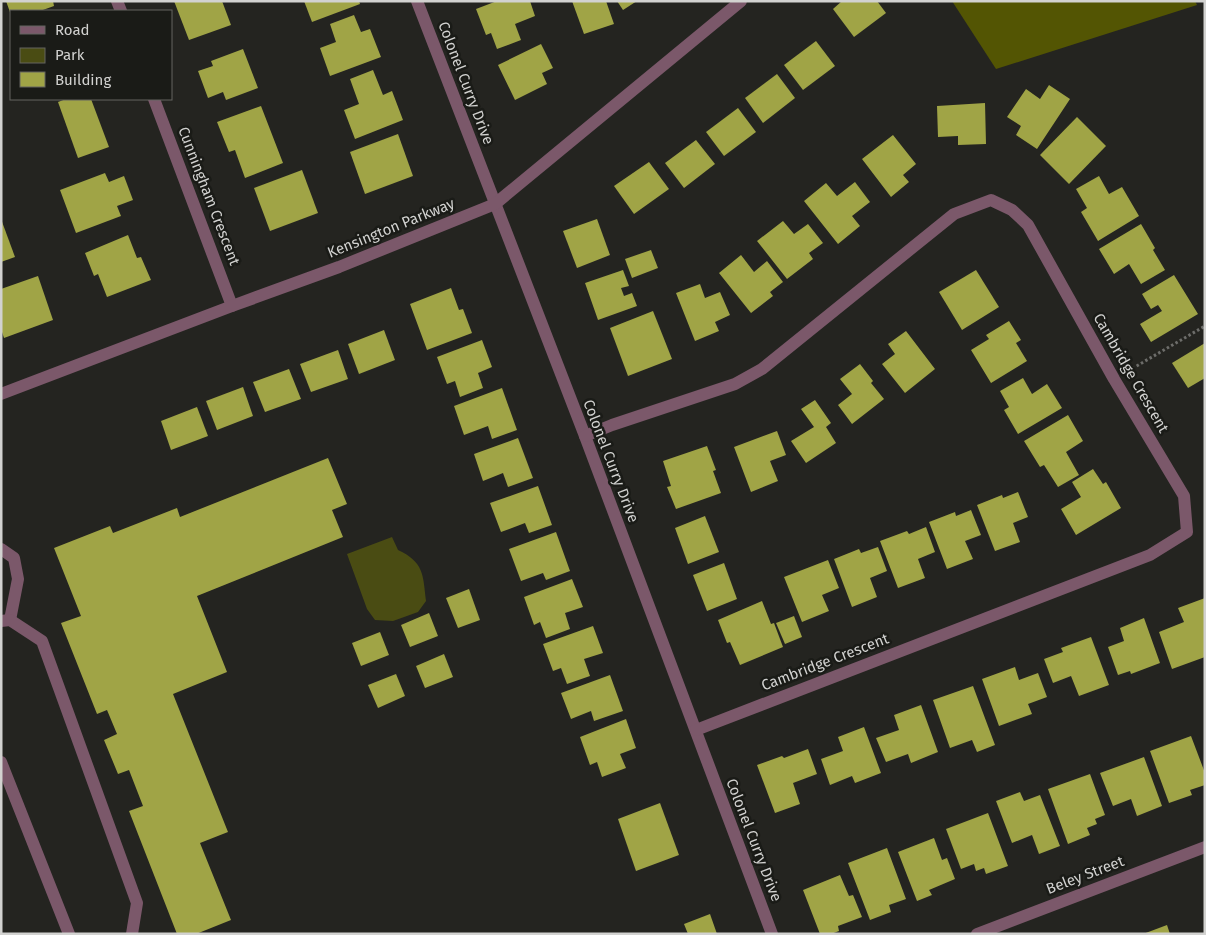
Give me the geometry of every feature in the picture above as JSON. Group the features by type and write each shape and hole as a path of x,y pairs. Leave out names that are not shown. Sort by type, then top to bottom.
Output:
{"street":[{"name":"Colonel Curry Drive","path":"416,1 585,436 772,934"},
{"name":"Kensington Parkway","path":"1,394 339,267 495,204 741,1"},
{"name":"Cunningham Crescent","path":"154,100 232,306"},
{"name":"Cambridge Crescent","path":"585,436 612,425 736,384 755,373 954,214 991,200 1012,210 1028,225 1114,380 1184,496 1187,532 1150,554 696,730"},
{"path":"1,549 14,558 18,579 6,621 42,641 137,903 132,934"},
{"path":"1,762 69,934"},
{"name":"Beley Street","path":"976,934 1205,847"}],"path":[{"path":"1114,380 1205,326"}],"green space":[{"path":"392,537 398,550 413,559 421,570 426,601 418,612 393,621 375,620 367,609 347,554"}],"shaded area":[{"path":"952,1 1195,1 1197,5 996,69"}],"building":[{"path":"6,1 53,1 54,6 43,10 10,10 10,12"},
{"path":"174,1 222,1 231,25 189,40"},
{"path":"304,1 359,1 360,4 312,22"},
{"path":"497,1 530,1 535,16 515,24 521,40 497,49 491,33 486,35 476,9"},
{"path":"572,1 606,1 614,24 584,34"},
{"path":"617,1 637,1 623,10"},
{"path":"842,1 877,1 886,13 854,37 833,9"},
{"path":"354,15 361,32 370,29 381,57 330,76 320,48 336,42 330,24"},
{"path":"816,41 835,66 803,90 784,65"},
{"path":"541,44 553,68 542,73 547,84 515,100 498,65"},
{"path":"243,49 258,88 226,100 223,92 208,98 198,71 213,66 211,61"},
{"path":"373,70 383,95 392,91 403,120 355,139 344,110 359,104 350,79"},
{"path":"777,74 795,98 763,123 745,98"},
{"path":"1049,85 1070,99 1037,149 1016,135 1021,126 1007,117 1026,89 1040,99"},
{"path":"63,100 91,100 109,147 78,158 58,102"},
{"path":"985,103 986,144 958,145 958,136 938,137 937,106"},
{"path":"261,106 283,163 245,178 235,150 229,152 217,122"},
{"path":"738,108 756,132 724,156 706,132"},
{"path":"1077,117 1106,146 1069,184 1040,155"},
{"path":"398,134 413,176 365,194 350,152"},
{"path":"893,135 916,164 903,175 909,182 891,197 862,159"},
{"path":"696,140 715,164 684,188 665,163"},
{"path":"649,162 669,189 634,214 614,186"},
{"path":"302,170 318,213 270,231 254,188"},
{"path":"105,173 109,182 124,176 133,200 117,206 121,216 76,233 60,190"},
{"path":"1099,176 1109,194 1122,187 1139,216 1098,241 1081,212 1087,208 1076,189"},
{"path":"855,182 870,202 852,216 860,226 838,244 804,201 826,183 837,196"},
{"path":"1,219 15,257 1,262"},
{"path":"597,219 610,255 577,268 563,231"},
{"path":"783,221 794,234 808,224 823,243 809,253 813,259 787,279 757,241"},
{"path":"1141,224 1165,270 1141,284 1129,264 1114,274 1099,249"},
{"path":"128,235 137,258 141,257 151,280 107,297 98,274 94,276 85,253"},
{"path":"651,250 658,268 632,278 625,259"},
{"path":"741,255 754,272 767,261 783,282 770,292 773,296 751,313 719,273"},
{"path":"623,270 629,286 621,288 624,296 632,293 637,306 598,320 585,283"},
{"path":"976,270 999,307 962,330 939,292"},
{"path":"1174,275 1198,314 1151,342 1140,324 1162,311 1158,305 1151,309 1142,294"},
{"path":"38,276 53,320 4,338 1,329 1,289"},
{"path":"700,284 705,298 720,292 730,315 715,322 719,331 695,341 676,293"},
{"path":"451,288 459,310 463,309 472,333 427,350 410,304"},
{"path":"653,311 672,359 628,376 610,328"},
{"path":"1009,321 1021,340 1016,343 1027,361 991,383 971,350 989,339 986,335"},
{"path":"384,330 395,360 359,374 348,344"},
{"path":"906,331 935,369 905,393 882,364 895,354 888,344"},
{"path":"482,340 492,367 478,373 483,388 460,397 455,381 447,384 437,357"},
{"path":"1205,343 1205,378 1188,388 1172,363"},
{"path":"338,350 348,379 311,392 300,364"},
{"path":"860,364 873,381 871,383 884,399 852,424 838,405 852,394 840,379"},
{"path":"289,369 301,399 265,412 253,382"},
{"path":"1023,378 1032,394 1047,384 1062,408 1018,434 1004,410 1009,407 1000,391"},
{"path":"243,387 253,416 217,430 206,401"},
{"path":"502,388 517,430 492,439 488,426 464,435 454,406"},
{"path":"815,400 831,423 826,427 836,443 806,463 791,441 814,427 801,409"},
{"path":"197,407 208,436 171,450 161,421"},
{"path":"1068,415 1083,441 1066,452 1079,475 1058,487 1044,465 1040,467 1024,441"},
{"path":"777,431 786,455 770,461 778,481 751,492 734,447"},
{"path":"518,438 533,478 508,487 503,473 483,481 474,454"},
{"path":"707,446 716,470 713,471 721,493 676,509 667,487 671,486 663,461"},
{"path":"328,458 347,504 332,510 343,537 197,596 227,672 173,694 228,832 200,843 231,920 196,934 177,934 129,811 143,806 129,770 118,774 104,740 117,734 107,710 97,714 61,623 81,616 54,548 110,526 113,533 177,508 180,517"},
{"path":"1093,469 1103,484 1106,482 1121,508 1076,535 1061,509 1081,497 1072,482"},
{"path":"538,486 552,525 529,533 525,523 501,532 490,503"},
{"path":"1018,492 1028,517 1013,523 1020,542 995,551 977,505 1002,495 1003,498"},
{"path":"971,510 981,535 965,541 973,559 947,569 929,522 955,512 956,516"},
{"path":"705,516 719,552 688,564 675,528"},
{"path":"926,527 935,552 918,559 925,578 898,588 880,541 907,531 909,534"},
{"path":"556,532 570,571 546,580 543,573 521,581 509,549"},
{"path":"878,547 887,571 870,578 877,597 852,607 834,559 859,549 861,553"},
{"path":"828,560 839,588 822,595 829,611 802,622 784,577"},
{"path":"724,563 737,599 707,611 693,575"},
{"path":"572,579 583,607 565,613 570,629 546,638 540,622 534,625 524,597"},
{"path":"469,589 480,620 458,628 446,598"},
{"path":"1205,598 1205,657 1172,669 1159,632 1184,622 1178,608"},
{"path":"762,601 771,624 774,623 783,647 740,665 730,642 727,643 718,620"},
{"path":"429,613 438,636 410,647 401,625"},
{"path":"794,616 802,637 785,644 776,623"},
{"path":"1144,618 1160,663 1131,674 1130,671 1118,675 1108,647 1124,641 1120,628"},
{"path":"593,626 603,653 584,659 590,676 567,684 561,668 553,671 543,644"},
{"path":"380,632 389,655 361,666 352,643"},
{"path":"1091,637 1109,685 1079,696 1071,676 1053,683 1044,659 1063,652 1061,648"},
{"path":"444,654 453,677 425,688 416,666"},
{"path":"1015,667 1019,680 1038,673 1047,697 1028,704 1032,714 999,726 982,679"},
{"path":"396,674 405,696 378,708 368,685"},
{"path":"610,675 623,711 594,721 591,711 571,719 561,693"},
{"path":"973,686 995,745 977,752 972,740 950,748 933,700"},
{"path":"921,705 938,752 911,763 908,754 886,762 876,738 899,730 894,715"},
{"path":"626,719 636,748 620,754 626,768 602,777 597,762 590,765 580,737"},
{"path":"864,727 881,773 855,783 852,776 830,785 821,759 843,751 838,737"},
{"path":"1191,736 1205,773 1205,785 1190,790 1192,795 1169,803 1150,751"},
{"path":"808,749 817,774 793,783 800,804 775,813 757,765"},
{"path":"1144,757 1162,806 1137,816 1131,799 1113,806 1100,773"},
{"path":"1090,774 1105,815 1095,819 1097,824 1087,828 1090,835 1068,844 1048,789"},
{"path":"1020,792 1024,801 1040,795 1060,846 1039,854 1032,835 1012,843 996,801"},
{"path":"660,803 679,855 636,871 618,819"},
{"path":"988,813 1008,866 986,874 984,868 976,871 974,864 961,869 946,829"},
{"path":"934,838 942,860 947,858 955,879 929,890 932,895 917,901 898,852"},
{"path":"887,848 906,899 889,905 891,912 870,920 848,863"},
{"path":"840,875 849,896 853,895 862,917 838,926 839,931 831,934 820,934 803,890"},
{"path":"710,914 717,934 688,934 684,924"},
{"path":"1167,925 1170,934 1143,934"}]}
